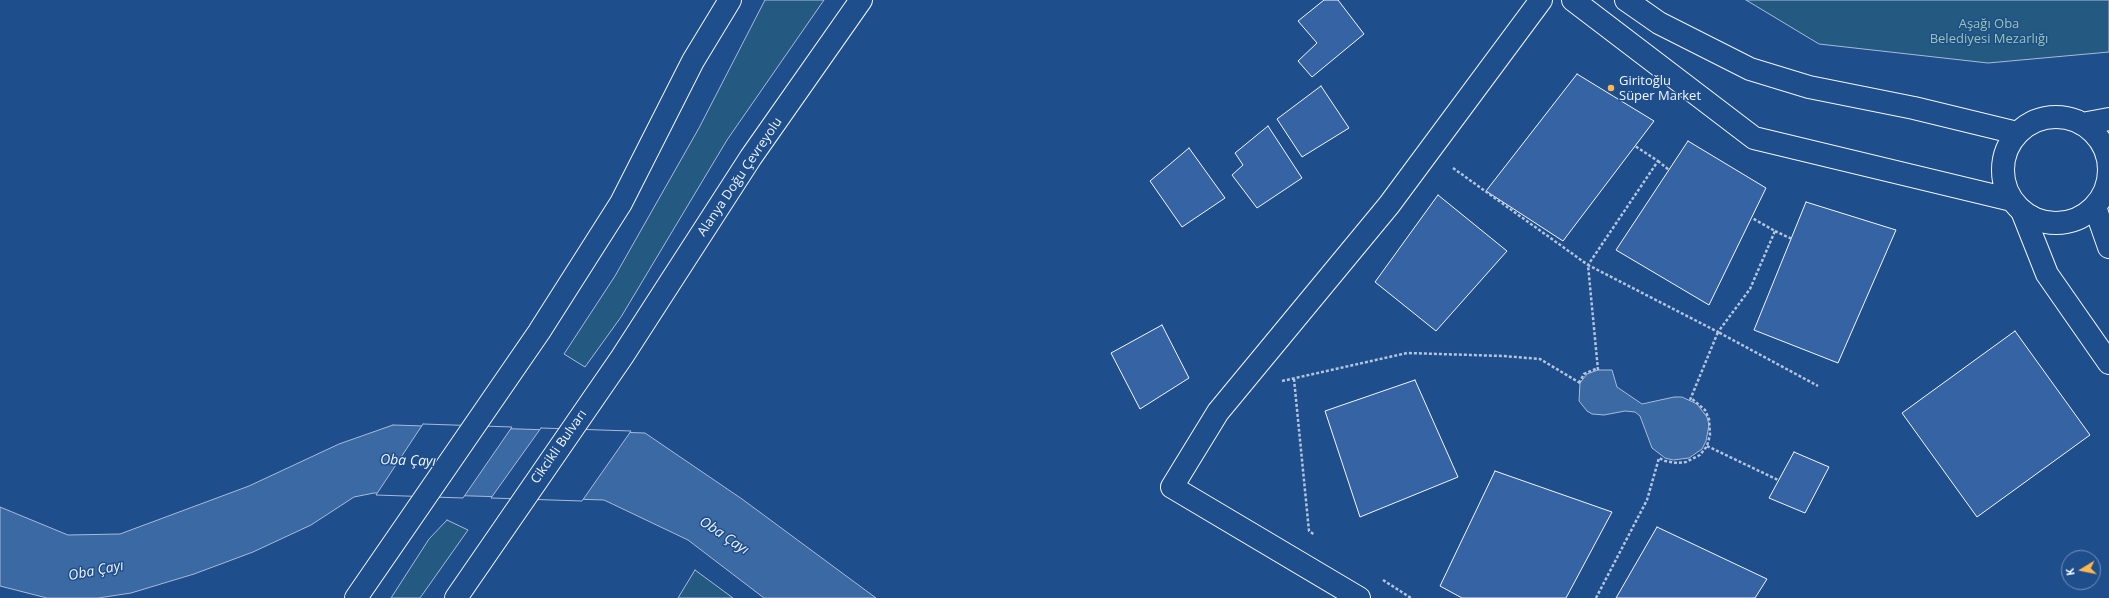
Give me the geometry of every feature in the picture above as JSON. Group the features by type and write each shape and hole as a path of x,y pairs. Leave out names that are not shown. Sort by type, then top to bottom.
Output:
{"main road":[{"path":"356,598 538,332 621,203 693,61 730,0"},
{"name":"Alanya Doğu Çevreyolu","path":"622,357 752,157 861,0"},
{"path":"1359,598 1172,487 1218,412 1389,205 1541,0"},
{"path":"1573,0 1754,138 2017,206 2039,221 2059,224 2079,218 2103,195"},
{"path":"1626,0 1659,23 1750,69 1809,87 1914,108 2017,133"},
{"path":"2109,247 2103,195 2108,167 2103,145 2094,133 2082,124 2066,118 2050,117 2034,122 2017,133 2008,145 2002,173 2006,187 2017,206 2047,274 2109,363"},
{"path":"2082,124 2109,119"},
{"name":"Cikcikli Bulvarı","path":"456,598 622,357"}],"path":[{"path":"1635,146 1658,160 1669,170"},
{"path":"1284,376 1279,382 1407,353 1503,356 1540,359 1579,383 1584,374 1598,369 1588,264 1658,160"},
{"path":"1448,164 1588,264 1818,386"},
{"path":"1752,218 1792,239"},
{"path":"1596,598 1647,500 1659,458 1677,463 1686,462 1700,455 1707,446 1710,436 1709,419 1705,410 1690,399 1718,332 1750,289 1775,231"},
{"path":"1294,379 1308,531 1321,540"},
{"path":"1707,446 1778,480"},
{"path":"1379,577 1411,598"}],"green space":[{"path":"765,0 824,0 727,140 621,317 585,367 564,354 615,276 699,128"},
{"name":"Aşağı Oba Belediyesi Mezarlığı","path":"1746,0 2109,0 2109,52 1988,63 1819,44"},
{"path":"447,520 468,530 420,598 391,598 429,539"},
{"path":"695,570 733,598 678,598"}],"water":[{"path":"1598,370 1612,370 1617,387 1642,404 1674,397 1682,397 1697,404 1707,417 1709,425 1706,441 1702,449 1689,458 1673,460 1665,458 1652,448 1640,416 1635,412 1625,411 1604,415 1592,414 1587,411 1579,401 1580,383 1587,374"},
{"name":"Oba Çayı","path":"393,425 645,433 742,499 876,598 764,598 688,540 604,500 374,493 354,497 311,525 253,552 194,574 131,593 98,598 47,598 0,586 0,507 68,535 120,534 249,486 339,444"}],"pier":[{"path":"423,424 512,427 463,498 376,495"},
{"path":"541,428 631,431 582,501 491,498"}],"building":[{"path":"1324,0 1338,0 1364,34 1312,77 1298,61 1317,43 1298,21"},
{"path":"1577,74 1654,121 1563,241 1486,191"},
{"path":"1321,86 1349,128 1302,157 1277,119"},
{"path":"1268,126 1302,178 1257,208 1232,175 1243,165 1235,153"},
{"path":"1688,141 1766,188 1709,305 1616,250"},
{"path":"1189,148 1225,198 1182,227 1150,181"},
{"path":"1438,195 1507,251 1436,331 1375,282"},
{"path":"1806,202 1896,230 1838,363 1754,330"},
{"path":"1162,325 1189,378 1140,409 1111,353"},
{"path":"2015,331 2090,435 1977,517 1902,413"},
{"path":"1415,380 1458,477 1360,517 1325,411"},
{"path":"1794,452 1829,467 1805,513 1769,498"},
{"path":"1495,471 1612,512 1566,598 1462,598 1440,586"},
{"path":"1657,527 1767,579 1755,598 1616,598"}],"place":[{"name":"Giritoǧlu Süper Market","path":"1611,88"}]}
